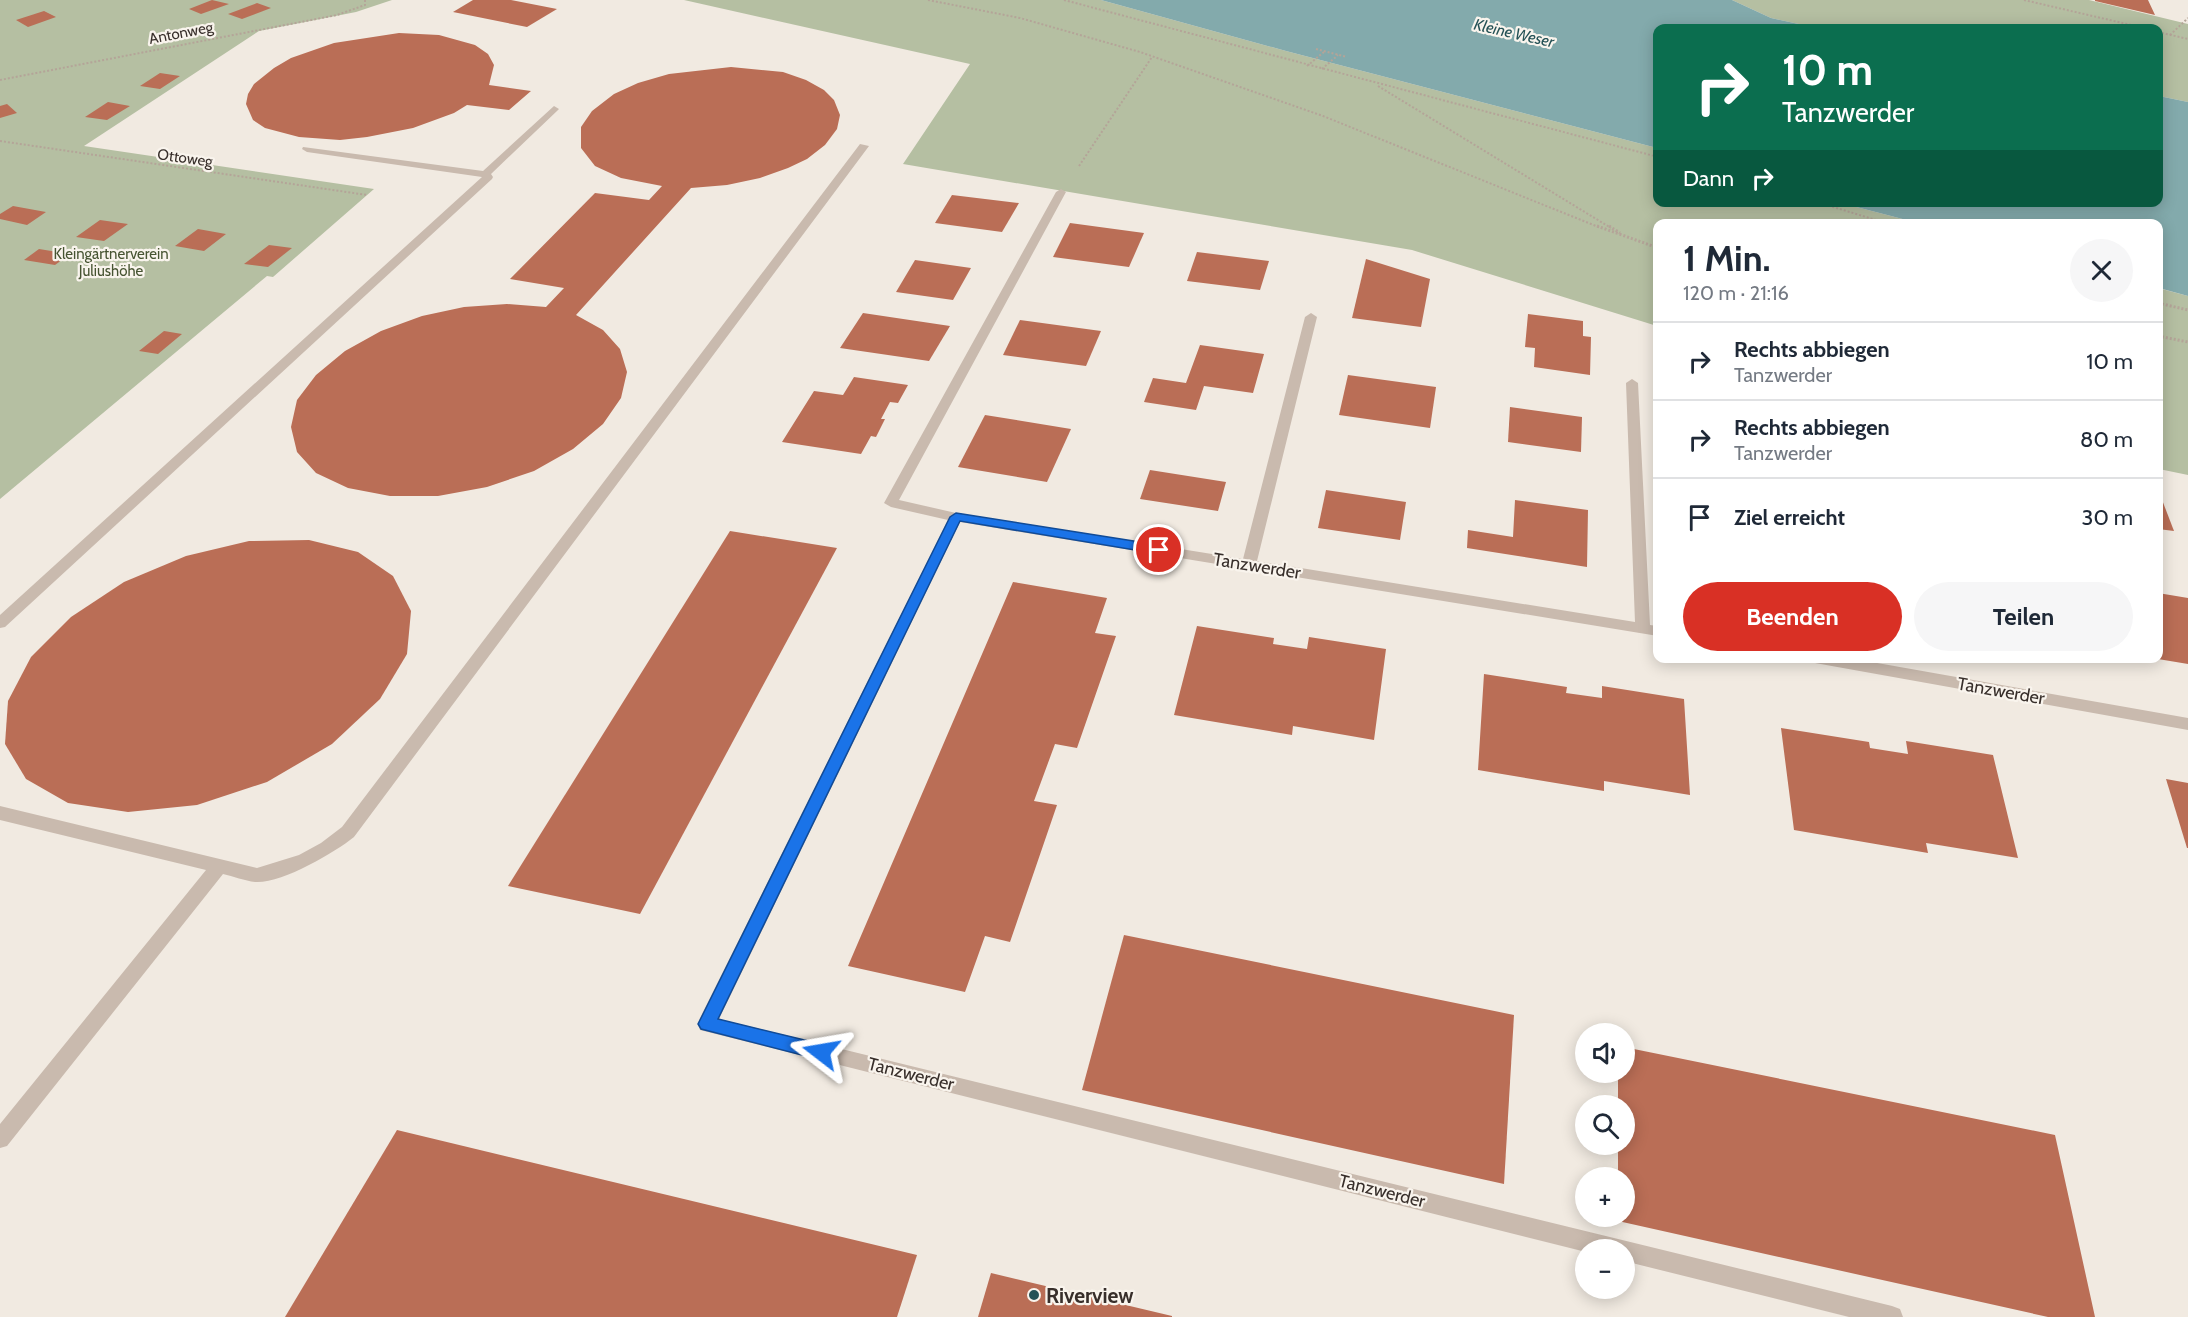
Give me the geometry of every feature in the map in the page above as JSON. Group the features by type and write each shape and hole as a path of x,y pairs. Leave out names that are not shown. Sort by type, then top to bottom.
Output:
{"street":[{"path":"485,174 554,109"},
{"path":"0,813 257,875 282,869 327,850 348,832 864,146"},
{"path":"307,149 485,174"},
{"path":"0,623 488,177 485,174"},
{"path":"956,517 891,503 1061,192"},
{"path":"1249,564 1311,317"},
{"path":"1632,383 1650,629"},
{"name":"Tanzwerder","path":"1575,1239 707,1024 956,517 1650,629"},
{"name":"Tanzwerder","path":"1843,663 2188,724"},
{"path":"0,1139 219,866"},
{"path":"1635,1254 1892,1317"}],"path":[{"name":"Antonweg","path":"0,80 337,15 365,5 365,0"},
{"path":"928,0 1020,18 1152,57 1323,116 1568,216 1653,246"},
{"path":"1064,0 1653,156"},
{"path":"2024,0 2127,24"},
{"path":"2170,35 2188,18"},
{"path":"2163,33 2188,39"},
{"path":"1316,49 1347,57"},
{"path":"1307,66 1325,51"},
{"path":"1322,69 1339,55"},
{"path":"1061,192 1152,57"},
{"path":"1372,82 1629,238"},
{"name":"Ottoweg","path":"0,141 367,195"},
{"path":"1833,207 1873,219"},
{"path":"2163,304 2188,310"},
{"path":"2163,337 2188,342"}],"green space":[{"name":"Kleingärtnerverein Juliushöhe","path":"0,0 392,0 356,12 259,31 84,146 374,189 273,277 267,276 0,499"},
{"path":"684,0 1101,0 1653,147 1653,207 1856,207 1903,219 1653,219 1653,325 1412,250 903,164 970,64"},
{"path":"1732,0 2089,0 2188,24 2188,102 2163,97 2163,24 1799,24 1771,18"},
{"path":"2163,289 2188,296 2188,475 2163,470"}],"water":[{"name":"Kleine Weser","path":"1101,0 1732,0 1771,18 1799,24 1653,24 1653,147"},
{"path":"2163,97 2188,102 2188,296 2163,289 2163,219 1903,219 1856,207 2163,207"}],"building":[{"path":"212,0 229,4 201,14 189,9"},
{"path":"473,0 511,0 557,9 527,27 453,12"},
{"path":"2148,0 2155,15 2095,1"},
{"path":"257,3 271,8 242,19 228,14"},
{"path":"44,11 56,17 28,27 16,20"},
{"path":"399,33 439,35 475,45 488,54 494,65 489,85 531,91 509,110 467,105 454,113 413,128 340,140 299,137 265,128 253,120 246,104 248,94 254,84 274,68 291,58 334,43"},
{"path":"731,67 783,72 806,80 824,90 834,100 840,115 837,129 825,145 807,159 788,168 760,178 727,185 691,188 576,315 603,330 620,349 627,372 621,398 603,424 573,449 534,471 487,487 438,496 390,496 348,488 316,473 297,452 291,427 297,400 316,375 345,351 381,331 422,316 464,307 507,304 546,307 564,288 510,279 595,193 649,200 662,186 621,178 595,166 581,148 581,127 592,111 614,94 638,83 669,74"},
{"path":"160,73 180,76 160,89 140,86"},
{"path":"108,102 130,106 107,120 85,117"},
{"path":"7,104 17,113 0,118 0,106"},
{"path":"952,195 1019,203 1002,232 935,223"},
{"path":"13,206 46,212 27,225 0,219 0,214"},
{"path":"100,220 128,224 104,241 76,237"},
{"path":"1070,223 1144,233 1129,267 1053,257"},
{"path":"198,229 226,234 204,251 175,246"},
{"path":"269,245 292,248 268,267 244,264"},
{"path":"39,249 70,254 55,265 24,260"},
{"path":"1197,252 1269,261 1260,290 1187,281"},
{"path":"1366,259 1430,279 1421,327 1352,318"},
{"path":"915,260 971,268 953,300 896,292"},
{"path":"863,313 950,326 929,361 840,348"},
{"path":"1528,314 1583,321 1583,336 1591,337 1590,375 1534,367 1535,348 1525,347"},
{"path":"1020,320 1101,331 1086,366 1003,355"},
{"path":"164,331 182,334 158,354 139,351"},
{"path":"1200,345 1264,354 1253,393 1204,386 1196,410 1144,402 1153,378 1186,383"},
{"path":"1348,375 1436,387 1430,428 1339,415"},
{"path":"854,377 908,385 898,403 890,402 881,419 885,419 876,437 871,436 861,454 782,442 814,391 843,395"},
{"path":"1510,407 1582,417 1581,452 1508,442"},
{"path":"985,415 1071,429 1047,482 958,467"},
{"path":"1150,470 1226,482 1218,511 1140,499"},
{"path":"1326,490 1406,502 1400,540 1318,528"},
{"path":"1515,500 1588,510 1587,567 1467,548 1468,530 1513,537"},
{"path":"2163,502 2174,531 2163,530"},
{"path":"730,531 837,548 640,914 508,886"},
{"path":"309,540 358,552 393,576 411,611 407,654 380,699 332,744 267,782 197,805 128,812 68,803 26,779 5,744 8,701 31,657 71,617 124,582 186,556 249,541"},
{"path":"1013,582 1107,598 1095,633 1116,636 1077,748 1055,744 1034,801 1057,805 1010,942 985,936 965,992 848,966"},
{"path":"2163,594 2188,598 2188,664 2163,660"},
{"path":"1197,626 1274,638 1273,644 1307,649 1309,637 1386,649 1374,740 1293,726 1292,735 1174,715"},
{"path":"1484,674 1567,687 1566,693 1602,698 1602,686 1684,699 1690,795 1604,781 1604,791 1478,770"},
{"path":"1781,728 1869,742 1870,748 1908,754 1906,741 1993,755 2018,858 1926,843 1928,853 1794,830"},
{"path":"2166,779 2188,783 2188,848 2187,848"},
{"path":"1124,935 1514,1015 1504,1184 1082,1090"},
{"path":"1635,1049 2055,1135 2095,1317 2048,1317 1635,1225 1635,1167 1618,1167 1618,1155 1635,1155 1635,1095 1618,1095 1618,1083 1635,1083"},
{"path":"397,1130 917,1255 897,1317 285,1317"},
{"name":"Riverview","path":"991,1273 1172,1316 1172,1317 978,1317"}],"place":[{"name":"Riverview","path":"1034,1295"}],"route":[{"path":"821,1052 707,1024 956,517 1159,550"}]}
